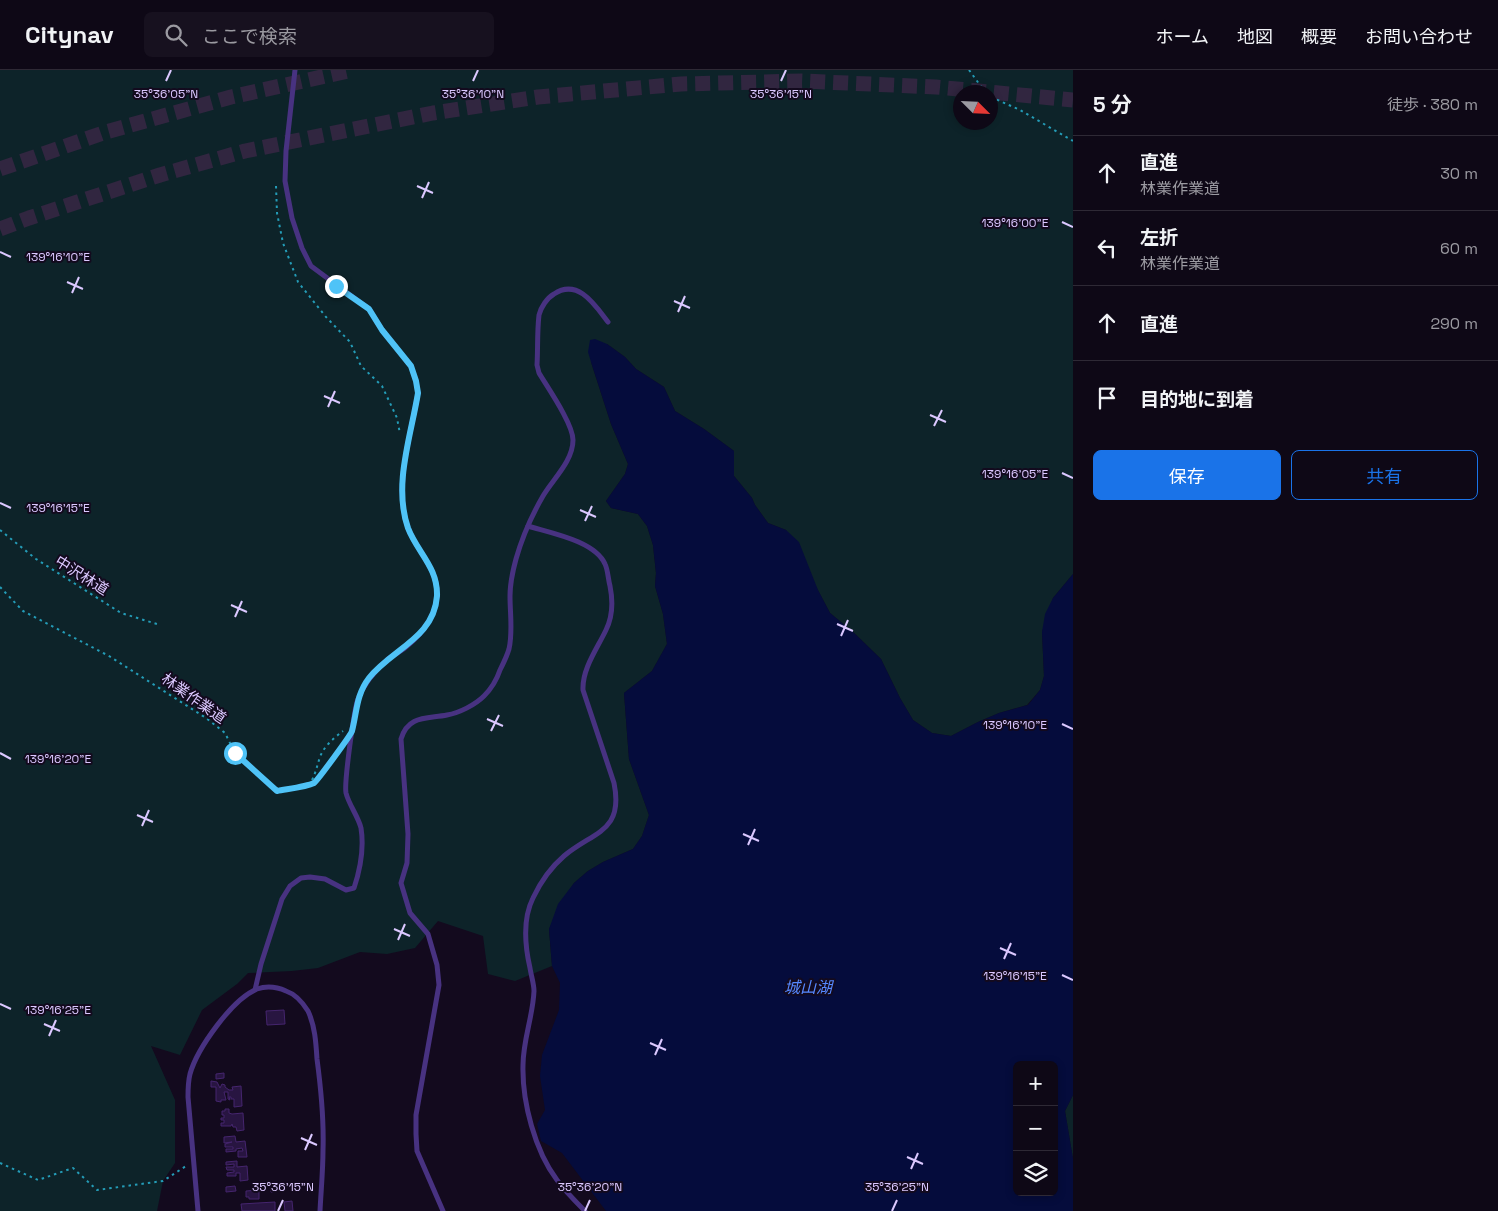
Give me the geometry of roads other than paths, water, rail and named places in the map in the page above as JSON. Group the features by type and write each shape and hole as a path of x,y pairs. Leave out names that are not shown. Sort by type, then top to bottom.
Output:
{"lane":[{"path":"255,990 261,964 282,900 290,886 301,878 310,877 325,879 346,890 354,888 359,874 362,842 360,826 345,791 357,700 369,679 389,659 419,636 431,619 437,597 435,580 429,562 408,529 403,506 403,471 418,393 411,366 382,330 369,309 311,266 302,248 292,218 285,181 286,151 296,70"},
{"path":"443,1211 417,1151 416,1115 438,985 437,965 428,934 410,913 401,883 407,863 408,834 401,739 403,732 409,724 420,718 448,715 475,703 485,696 497,677 509,650 511,626 510,594 516,559 528,526 542,497 572,450 573,438 570,426 539,373 537,366 539,314 543,305 550,296 560,290 570,288 586,296 608,322"},
{"path":"528,526 584,544 596,551 605,564 612,596 610,624 583,680 584,690 614,783 617,798 615,814 606,827 595,837 566,854 551,868 531,900 526,917 525,934 527,956 534,989 523,1065 525,1099 542,1154 556,1179 585,1211"},
{"path":"198,1211 188,1097 190,1073 198,1053 221,1019 255,990 267,987 280,988 290,992 301,1001 314,1028 320,1076 324,1150 320,1211"}],"water":[{"name":"城山湖","path":"595,339 607,344 625,357 636,369 664,387 675,411 734,451 734,476 752,498 768,523 786,530 799,542 818,590 830,613 881,659 913,720 932,733 951,736 999,713 1028,705 1040,690 1044,676 1042,632 1045,614 1053,598 1073,574 1073,1095 1065,1111 1073,1159 1073,1211 606,1211 562,1153 541,1141 537,1124 545,1110 540,1076 542,1055 559,1010 560,983 552,966 549,929 558,904 574,883 588,871 603,862 633,849 642,836 649,815 629,759 624,693 652,671 667,644 663,614 655,586 656,573 653,545 647,526 638,514 611,508 606,501 625,474 628,464 611,424 588,352 590,340"}],"tunnel":[{"path":"0,169 106,132 231,97 353,70"},
{"path":"0,229 160,175 245,151 433,113 538,97 681,84 802,81 936,87 1073,100"}]}
